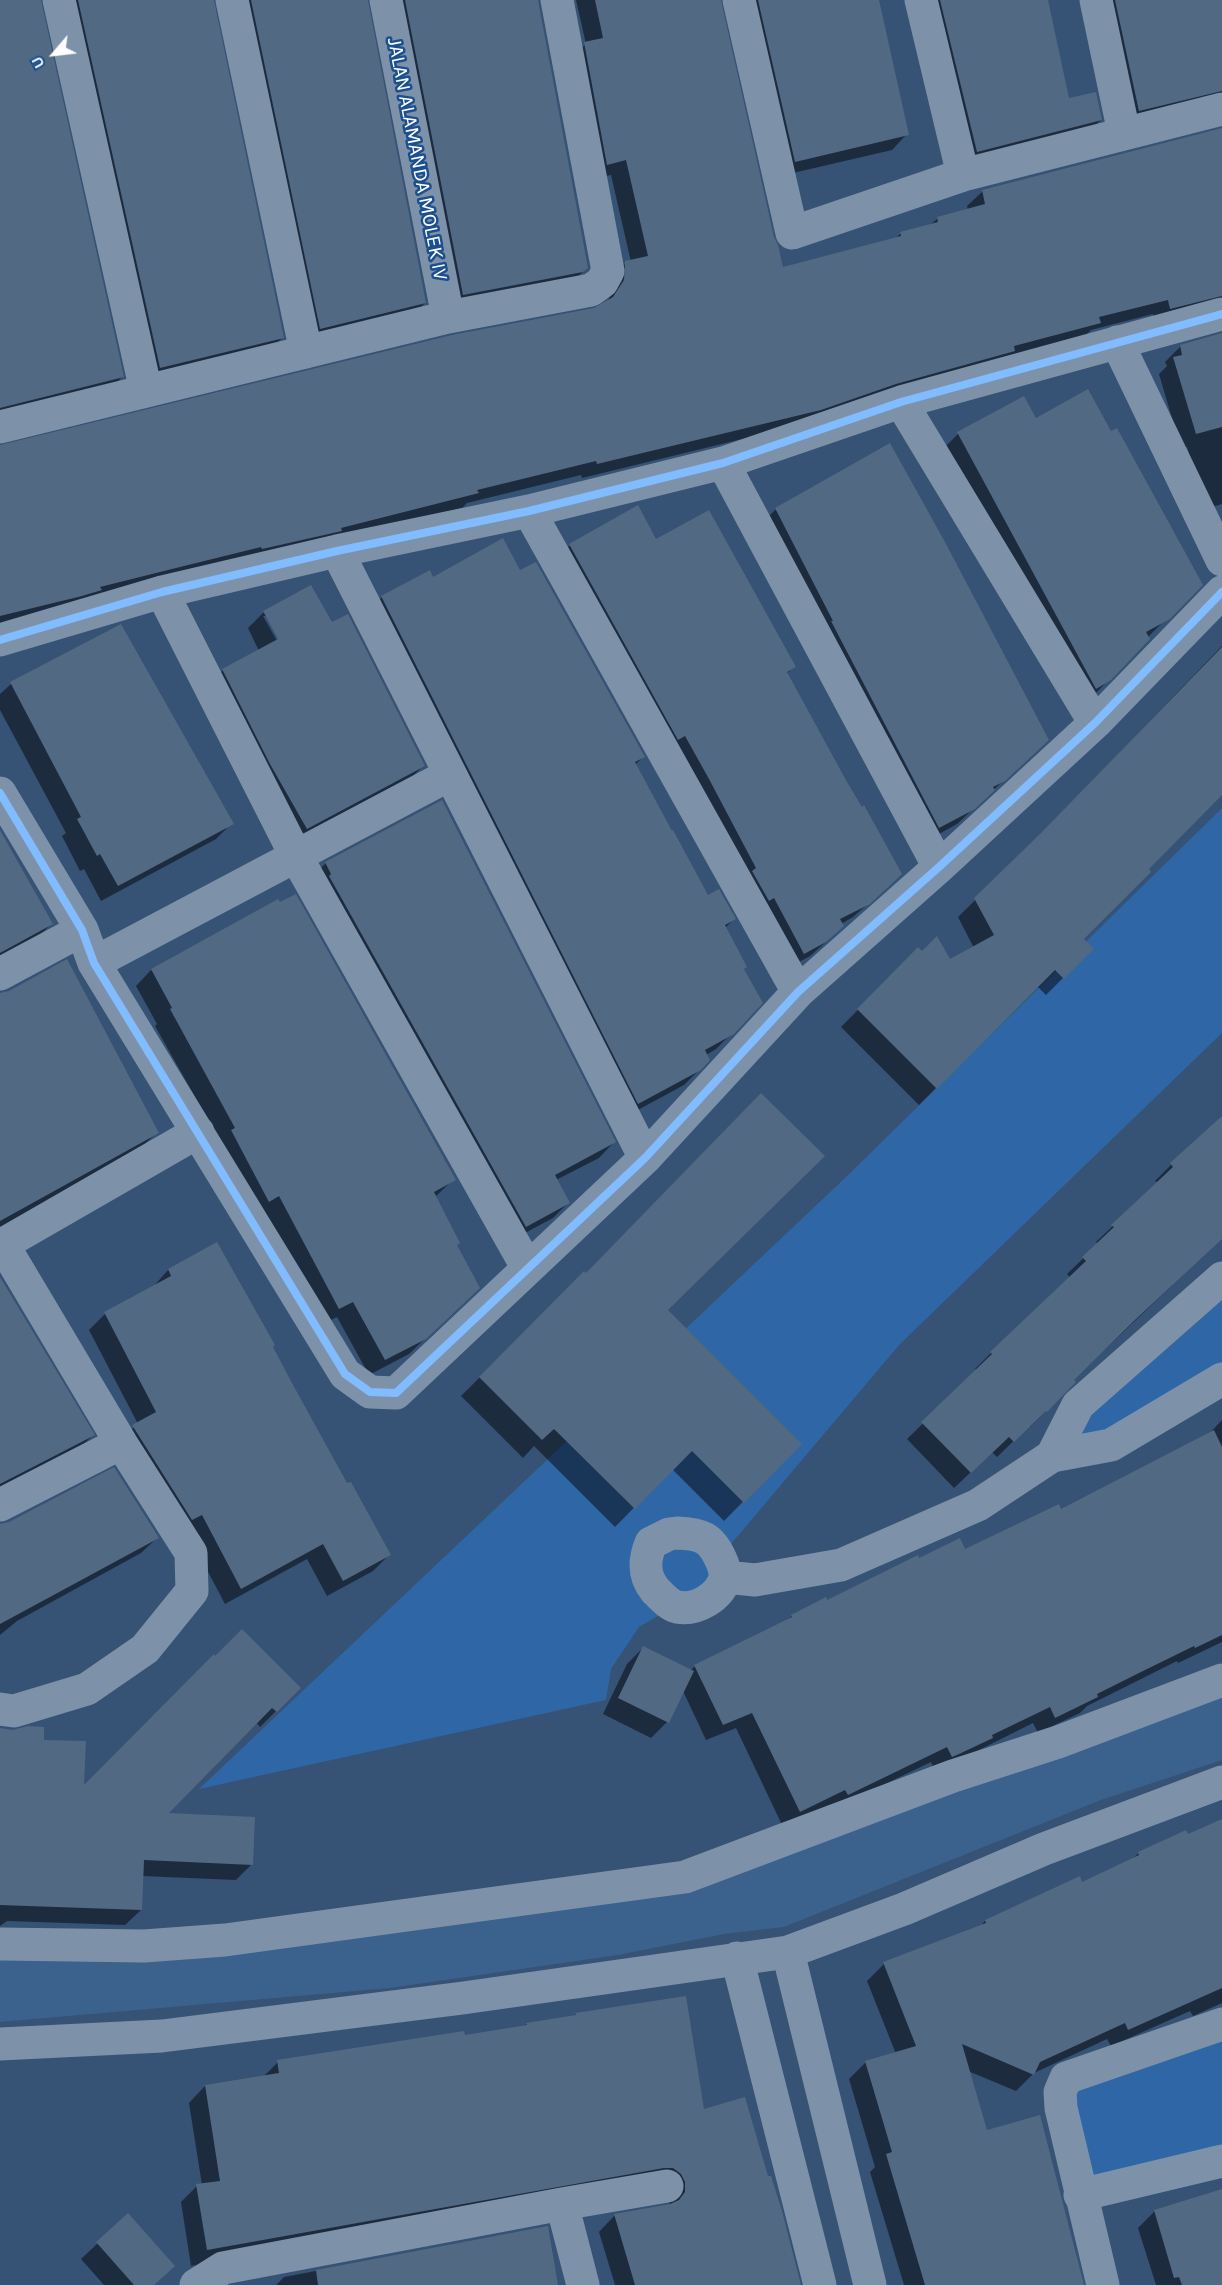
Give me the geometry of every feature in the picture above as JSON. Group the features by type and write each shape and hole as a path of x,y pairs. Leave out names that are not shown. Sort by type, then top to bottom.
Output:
{"street":[{"path":"59,0 146,391"},
{"path":"232,0 306,352"},
{"name":"JALAN ALAMANDA MOLEK IV","path":"386,0 448,317"},
{"path":"0,427 448,317 591,290 602,282 608,271 556,0"},
{"path":"739,0 792,233 963,176 1222,109"},
{"path":"921,0 963,176"},
{"path":"1096,0 1124,133"},
{"path":"0,640 162,592 338,551 529,511 723,463 901,402 1222,314"},
{"path":"1117,342 1222,560"},
{"path":"901,402 1095,723"},
{"path":"723,463 939,867"},
{"path":"529,511 798,992"},
{"path":"338,551 449,775 645,1158"},
{"path":"162,592 297,858 527,1268"},
{"path":"0,793 82,930 94,963 345,1374 370,1392 396,1393 645,1158 798,992 939,867 1095,723 1222,592"},
{"path":"94,963 297,858 449,775"},
{"path":"0,974 82,930"},
{"path":"0,1709 14,1710 87,1689 145,1649 192,1592 191,1553 2,1246 198,1132"},
{"path":"1052,1456 1078,1405 1222,1278"},
{"path":"725,1578 755,1580 841,1565 978,1505 1052,1456 1111,1446 1222,1379"},
{"path":"0,1505 122,1443"},
{"path":"0,1944 144,1946 225,1941 685,1877 953,1776 1058,1742 1222,1680"},
{"path":"0,2044 162,2036 463,1998 788,1952 904,1909 1044,1849 1222,1782"},
{"path":"788,1952 870,2285"},
{"path":"737,1958 820,2285"},
{"path":"1103,2285 1061,2108 1060,2092 1066,2078 1222,2024"},
{"path":"783,2139 831,2129"},
{"path":"1080,2195 1222,2161"},
{"path":"196,2285 224,2268 667,2186"},
{"path":"562,2204 583,2285"}],"shaded area":[{"path":"1222,808 1222,1033 900,1344 720,1557 725,1577 639,1627 611,1669 606,1700 199,1789 846,1177"},
{"path":"1222,1278 1222,1379 1052,1456"},
{"path":"1222,1691 1222,1760 1101,1800 784,1927 724,1934 618,1955 390,1988 0,2022 0,1957 620,1895"},
{"path":"1222,2024 1222,2161 1080,2195 1066,2078"}],"building":[{"path":"0,0 41,0 124,377 0,408"},
{"path":"78,0 214,0 284,338 160,368"},
{"path":"251,0 368,0 426,303 320,329"},
{"path":"405,0 538,0 588,268 583,272 463,295"},
{"path":"595,0 721,0 774,237 783,267 901,236 900,232 938,222 937,217 985,204 982,190 1222,128 1222,296 1170,309 1168,300 1099,317 1101,323 1014,346 1015,351 896,384 821,410 597,464 596,461 477,490 479,493 341,528 342,531 262,549 261,547 176,568 100,587 102,590 82,596 0,616 0,445 452,335 594,308 613,297 624,280 625,261 648,256 626,160 607,165 584,42 603,38"},
{"path":"758,0 879,0 909,135 795,162"},
{"path":"940,0 1048,0 1069,98 1096,92 1102,120 977,152"},
{"path":"1115,0 1222,0 1222,91 1139,111"},
{"path":"1222,333 1222,427 1196,434 1173,357 1182,355 1180,345"},
{"path":"1088,389 1111,431 1117,428 1203,585 1170,619 1146,632 1150,639 1111,680 1096,689 957,432 1024,396 1036,418"},
{"path":"890,443 1049,740 1005,781 993,787 995,790 975,809 939,828 775,508"},
{"path":"638,505 656,539 709,510 796,667 787,672 847,782 862,807 864,805 902,874 870,904 840,919 844,926 826,942 804,954 774,898 769,901 752,871 756,868 685,736 678,740 569,544"},
{"path":"503,538 520,570 536,562 645,757 635,762 672,831 708,895 719,889 736,919 725,925 747,967 744,969 763,1003 734,1034 705,1050 710,1060 701,1070 638,1104 381,596 430,570 433,577"},
{"path":"311,585 332,622 348,614 425,766 307,829 270,764 222,669 278,639 263,611"},
{"path":"121,624 234,824 118,886 100,854 97,856 77,819 81,817 10,682"},
{"path":"1222,647 1222,795 1149,869 1151,872 1084,939 1094,949 1064,979 1055,970 937,1089 857,1009 918,947 922,951 937,936 950,959 994,935 974,898 1040,834"},
{"path":"442,800 616,1142 555,1175 570,1203 526,1227 329,876 331,874 325,862"},
{"path":"0,830 53,924 0,953"},
{"path":"296,894 456,1180 434,1192 460,1243 457,1245 480,1288 426,1339 385,1360 353,1302 339,1309 279,1196 269,1202 231,1130 235,1128 170,1009 172,1008 151,969 278,899 280,902"},
{"path":"67,959 159,1133 0,1221 0,993 9,991"},
{"path":"761,1093 825,1156 668,1310 802,1444 744,1503 692,1451 635,1509 554,1429 542,1440 479,1377 584,1271 586,1273"},
{"path":"1222,1116 1222,1239 1074,1380 1076,1382 1047,1412 1014,1442 1009,1437 971,1473 921,1422 992,1354 990,1352 1086,1261 1082,1257 1114,1227 1111,1225 1173,1167 1170,1163"},
{"path":"217,1242 275,1345 273,1347 347,1483 351,1482 391,1555 343,1581 323,1544 241,1589 202,1515 192,1520 132,1425 156,1412 104,1312 171,1276 168,1269"},
{"path":"0,1277 95,1435 0,1484"},
{"path":"1214,1430 1222,1447 1222,1635 1143,1671 1055,1718 1050,1707 952,1757 947,1747 848,1795 845,1790 800,1812 752,1713 723,1725 694,1665 792,1617 791,1615 826,1597 827,1600 918,1555 919,1558 960,1538 965,1549 1059,1504 1061,1509"},
{"path":"114,1467 159,1538 0,1624 0,1524 9,1522"},
{"path":"242,1629 301,1688 277,1712 272,1708 169,1813 255,1817 253,1865 144,1860 142,1910 0,1905 0,1728 12,1730 28,1726 44,1727 44,1740 86,1741 84,1785 214,1654 215,1656"},
{"path":"643,1646 694,1671 669,1723 618,1698"},
{"path":"1222,1819 1222,1988 1128,2030 1125,2023 1040,2062 1034,2075 962,2044 987,2130 1040,2115 1084,2285 925,2285 886,2154 892,2152 865,2061 916,2046 883,1962 986,1923 985,1920 1080,1876 1082,1882 1186,1830 1188,1834"},
{"path":"686,1996 704,2109 745,2097 768,2176 771,2176 782,2211 801,2285 635,2285 614,2214 670,2204 679,2200 685,2192 685,2182 681,2174 673,2168 207,2250 196,2184 220,2181 205,2085 279,2073 277,2060 464,2031 465,2035 527,2025 526,2023 576,2015 575,2013"},
{"path":"1222,2189 1222,2285 1182,2285 1179,2277 1174,2278 1154,2210"},
{"path":"128,2213 175,2266 154,2285 134,2285 96,2242"},
{"path":"548,2226 558,2285 318,2285 316,2270"}],"cycle path":[{"path":"0,640 162,592 337,551 529,511 723,463 901,402 1222,314"},
{"path":"0,793 82,930 94,963 345,1374 370,1392 396,1393 645,1158 798,992 939,867 1095,723 1222,592"}]}
